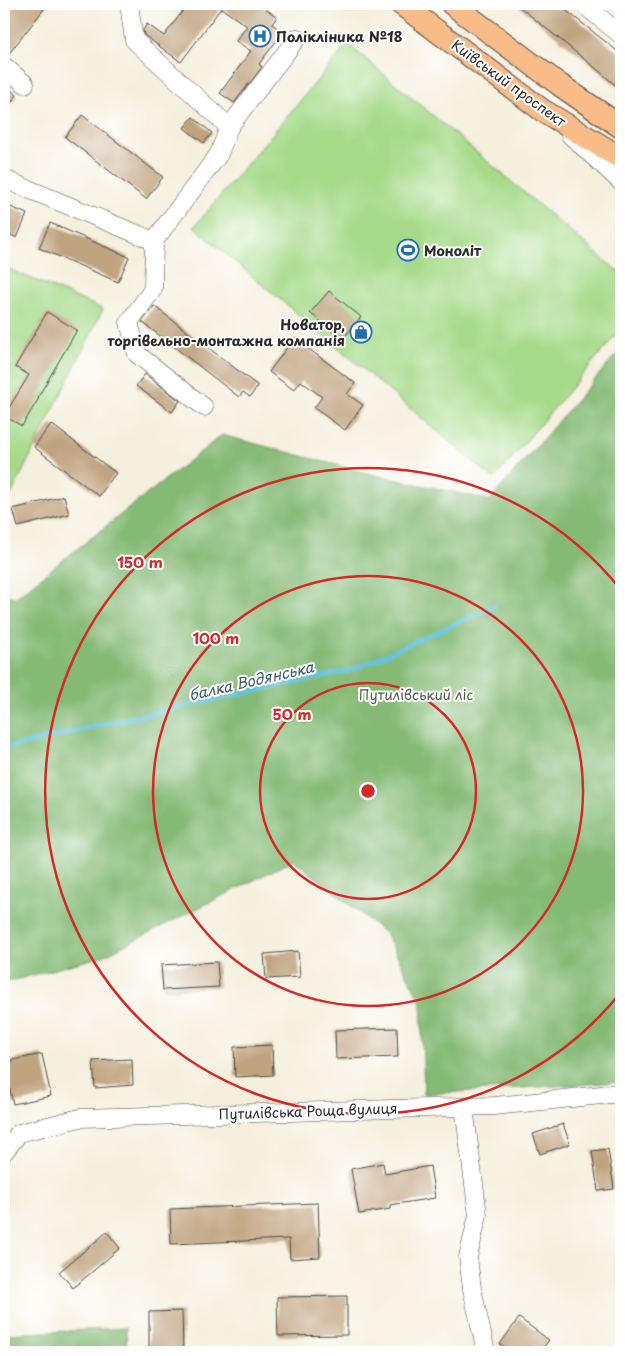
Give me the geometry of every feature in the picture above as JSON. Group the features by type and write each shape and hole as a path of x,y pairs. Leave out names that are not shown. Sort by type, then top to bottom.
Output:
{"main road":[{"name":"Київський проспект","path":"401,4 542,110 621,158"},
{"name":"Київський проспект","path":"452,4 560,85 621,127"},
{"path":"542,110 560,85"}],"street":[{"path":"129,4 134,40 229,127"},
{"path":"583,4 619,27"},
{"path":"204,407 136,354 130,322 153,289 154,241 219,154 229,127 297,38"},
{"path":"4,66 25,84"},
{"path":"542,110 621,182"},
{"path":"595,110 621,140"},
{"path":"4,179 154,241"},
{"name":"Путилівська Роща вулиця","path":"4,1152 19,1134 80,1118 494,1106 621,1093"},
{"path":"464,1107 478,1215 468,1257 472,1289 486,1352"}],"green space":[{"name":"Моноліт","path":"348,44 621,274 621,329 494,479 194,227"},
{"path":"4,267 103,309 4,509"},
{"name":"Путилівський ліс","path":"621,349 621,1082 424,1094 421,1002 386,934 294,860 103,956 4,983 4,595 16,597 222,435 375,475 490,500"},
{"path":"126,1328 127,1352 4,1352 4,1334"}],"building":[{"path":"12,4 48,4 7,56 4,56 4,14"},
{"name":"Полікліника №18","path":"188,4 259,4 277,17 272,24 283,32 259,64 262,67 234,103 220,93 251,51 236,41 247,26 221,8 181,62 144,35 143,30 147,24 164,36"},
{"path":"516,4 558,4 616,50 621,55 621,90 599,71"},
{"path":"4,84 17,95 4,112"},
{"path":"82,115 163,177 146,199 65,137"},
{"path":"193,117 212,133 204,143 184,128"},
{"path":"4,204 27,214 17,238 4,232"},
{"path":"50,223 129,257 118,282 39,248"},
{"path":"329,291 361,317 343,339 310,313"},
{"path":"154,306 258,386 250,397 243,392 239,397 142,322"},
{"path":"47,312 77,330 22,426 4,416 29,375 15,367"},
{"path":"294,338 355,383 347,394 363,405 345,430 314,408 322,397 301,381 294,390 269,372"},
{"path":"145,374 180,401 172,412 136,386"},
{"path":"51,424 116,473 99,496 34,447"},
{"path":"64,496 69,514 18,527 13,509"},
{"path":"298,951 300,977 266,979 264,954"},
{"path":"217,962 219,987 163,990 161,965"},
{"path":"397,1028 398,1057 336,1059 335,1030"},
{"path":"272,1045 273,1075 235,1077 234,1047"},
{"path":"42,1054 51,1096 13,1104 4,1062"},
{"path":"132,1059 133,1085 95,1088 93,1061"},
{"path":"563,1124 570,1144 540,1154 533,1134"},
{"path":"608,1149 614,1189 598,1191 592,1151"},
{"path":"383,1163 385,1174 430,1166 435,1198 390,1205 390,1209 359,1214 351,1169"},
{"path":"318,1203 320,1257 290,1259 289,1239 171,1244 170,1209"},
{"path":"107,1232 120,1248 73,1288 59,1272"},
{"path":"347,1296 347,1335 278,1336 277,1297"},
{"path":"182,1311 183,1352 149,1352 149,1312"},
{"path":"519,1318 549,1340 540,1352 511,1352 500,1344"}],"waterway":[{"name":"балка Водянська","path":"4,749 121,720 352,670 494,606"}],"place":[{"name":"Полікліника №18","path":"260,36"},
{"name":"Моноліт","path":"408,250"},
{"name":"Новатор, торгівельно-монтажна компанія","path":"361,332"}]}
